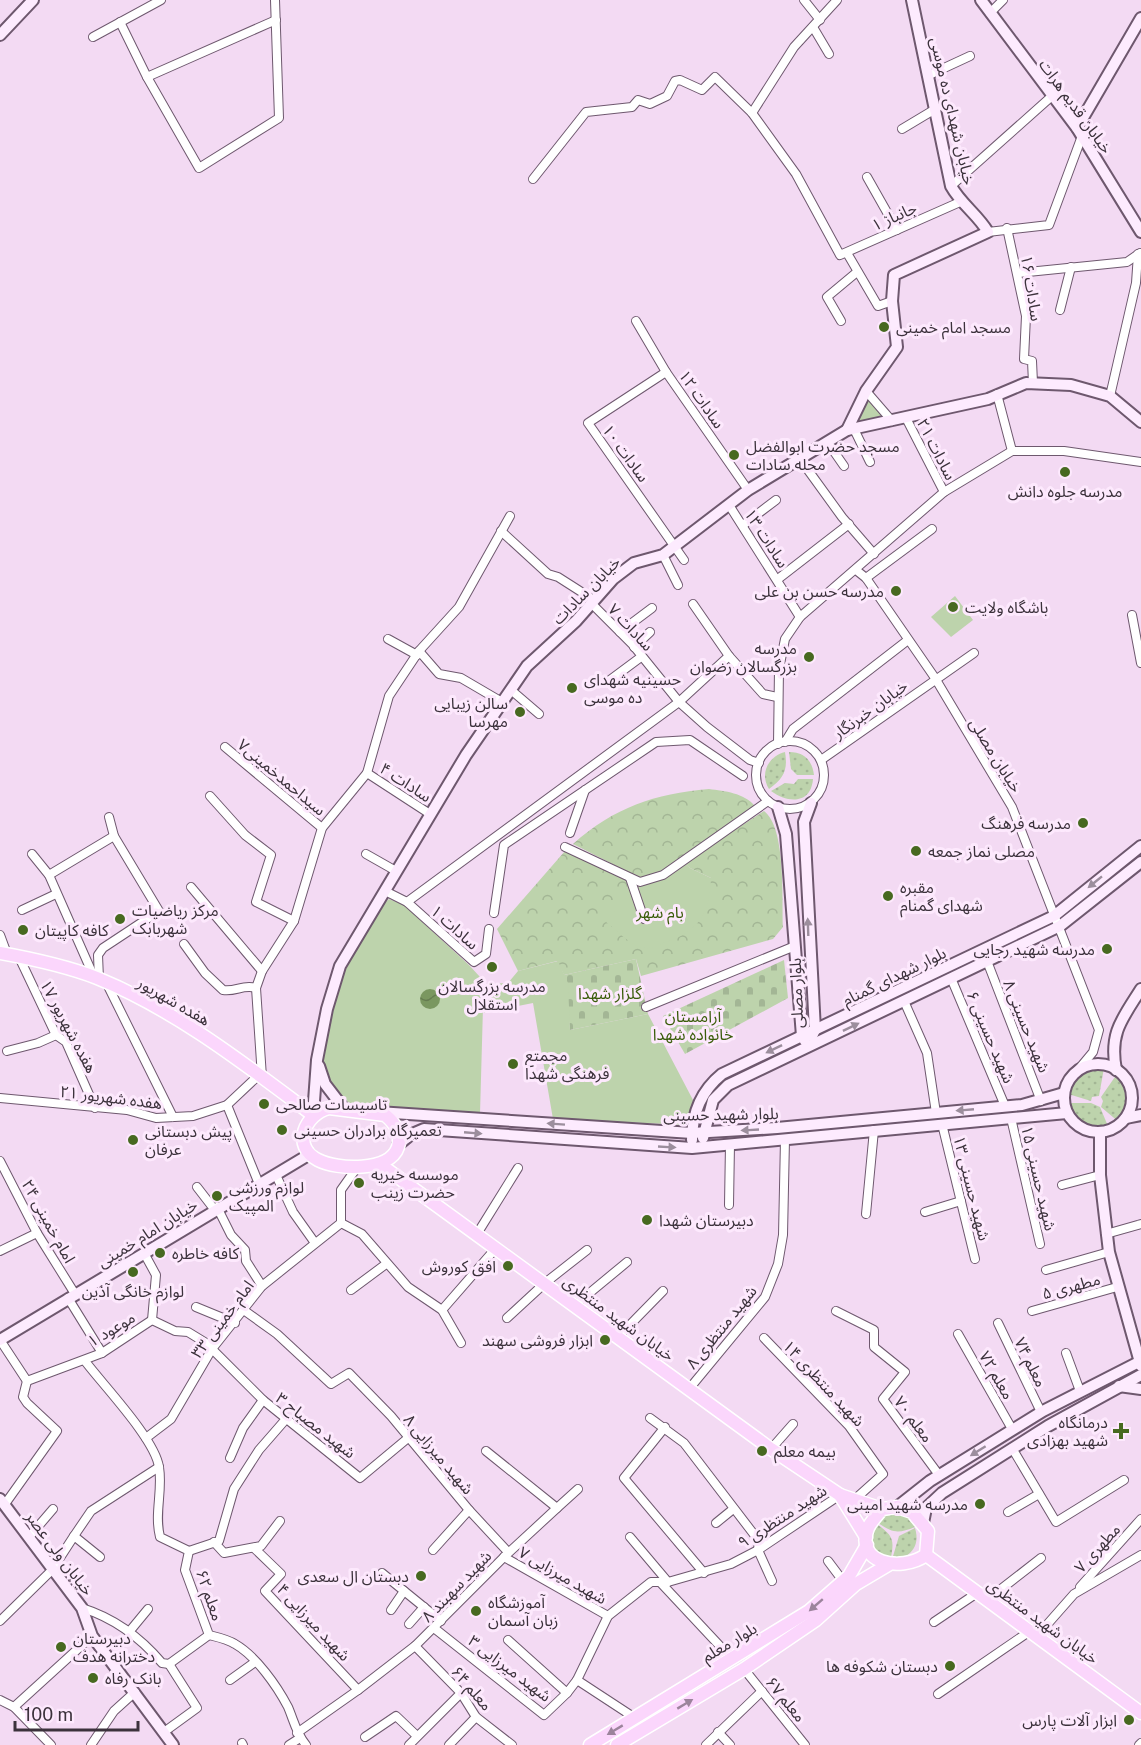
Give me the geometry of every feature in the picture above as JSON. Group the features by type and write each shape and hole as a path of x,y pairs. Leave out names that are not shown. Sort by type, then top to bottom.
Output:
{"main road":[{"name":"هفده شهریور","path":"9,955 99,979 196,1032 313,1115"},
{"path":"329,1108 376,1112 392,1120 399,1136 398,1145 389,1160 381,1164 358,1166 325,1163 310,1154 305,1147 304,1130 313,1115 329,1108"},
{"name":"خیابان شهید منتظری","path":"381,1164 771,1449 840,1495"},
{"path":"840,1495 882,1509 897,1507 912,1512 928,1531 926,1555 914,1563 888,1565 876,1558 840,1495"},
{"path":"866,1541 871,1522 882,1509"},
{"name":"بلوار معلم","path":"590,1745 809,1611 843,1581 866,1541"},
{"name":"خیابان شهید منتظری","path":"926,1555 1141,1713"},
{"name":"بلوار معلم","path":"622,1744 744,1669 816,1620 856,1584 888,1565"}],"street":[{"path":"0,35 33,0"},
{"path":"93,37 161,0"},
{"path":"120,22 147,77 200,168 279,117 275,0"},
{"path":"804,0 820,20"},
{"path":"752,113 794,47 837,0"},
{"name":"خیابان شهدای ده موسی","path":"912,0 937,108 951,186 960,202 979,218 988,232"},
{"name":"خیابان قدیم هرات","path":"981,0 1079,132 1141,232"},
{"path":"990,14 1003,0"},
{"path":"870,462 851,429 866,391 897,347 892,301 894,275 988,232 1007,228 1050,225 1079,132 1141,18"},
{"path":"147,77 276,20"},
{"path":"813,27 830,54"},
{"path":"929,75 970,57"},
{"path":"533,180 586,112 632,107 638,100 650,104 667,96 675,81 680,80 702,90 715,77 752,113 796,174 843,254 878,306 892,301"},
{"path":"951,186 1052,96"},
{"path":"902,129 937,108"},
{"path":"867,177 897,230"},
{"name":"جانباز ۱","path":"843,254 960,202"},
{"name":"سادات ۱۶","path":"1007,228 1026,316 1024,359 1032,361 1033,383"},
{"path":"1018,273 1127,262 1140,253"},
{"path":"1110,396 1136,283 1140,253"},
{"path":"1060,310 1071,267"},
{"path":"841,321 827,297 857,272"},
{"name":"سادات ۱۲","path":"636,321 666,372 748,490"},
{"name":"سادات ۱۰","path":"666,372 588,423 676,546"},
{"name":"خیابان سادات","path":"313,1115 317,1060 327,1009 340,966 430,814 527,666 576,621 613,579 634,563 663,555 748,490 851,429 988,399 1026,383 1071,385 1110,396 1141,422"},
{"path":"866,391 892,421"},
{"path":"997,394 1012,451"},
{"name":"سادات ۲۱","path":"906,418 944,492"},
{"path":"828,443 844,466"},
{"path":"782,743 777,697 779,669 785,639 800,617 944,492 1012,451 1064,450 1141,462"},
{"path":"800,459 874,554"},
{"path":"743,525 776,500"},
{"name":"سادات ۱۳","path":"729,505 800,617"},
{"path":"261,1076 256,988 262,971 294,921 322,828 367,773 389,696 418,653 459,607 510,516"},
{"path":"778,579 849,524"},
{"path":"866,578 932,529"},
{"name":"سادات ۷","path":"501,531 548,574 558,577 592,602 634,647 680,702 750,760 759,763"},
{"path":"676,546 684,560"},
{"path":"663,555 678,585"},
{"name":"خیابان مصلی","path":"856,570 866,578 935,678 1012,807 1099,1030 1093,1052 1078,1070"},
{"path":"693,604 729,656 763,694 777,697"},
{"path":"620,632 652,608"},
{"path":"1132,615 1141,663"},
{"path":"634,647 650,632"},
{"path":"388,639 418,653 439,674 461,678 502,702"},
{"path":"782,743 810,747 821,760 824,783 811,803 801,808 778,807 768,801 758,784 759,763 766,752 782,743 793,729 908,640"},
{"name":"خیابان خبرنگار","path":"821,760 935,678 974,653"},
{"path":"407,902 680,702 729,656"},
{"path":"610,680 641,657"},
{"path":"511,690 539,714"},
{"path":"494,913 504,845 656,742 690,740 743,777"},
{"name":"سیداحمدخمینی۷","path":"225,747 322,828"},
{"name":"سادات ۴","path":"367,773 430,814"},
{"path":"570,833 585,790"},
{"path":"210,796 245,835 271,855 256,902 294,921"},
{"path":"565,847 640,882 663,875 768,801"},
{"name":"بلوار مصلی","path":"808,1047 814,1030 804,822 811,803"},
{"name":"بلوار مصلی","path":"778,807 786,834 802,1036 808,1047"},
{"path":"99,979 98,955 103,948 159,911 114,836 109,817"},
{"path":"50,875 114,836"},
{"name":"بلوار شهدای گمنام","path":"698,1148 697,1107 711,1083 722,1074 1054,916 1141,846"},
{"path":"32,854 50,875 56,894 99,979 173,1117"},
{"path":"366,854 396,871"},
{"name":"بلوار شهدای گمنام","path":"698,1132 713,1100 728,1085 1060,926 1141,862"},
{"path":"630,878 644,919"},
{"path":"191,887 262,971"},
{"name":"سادات ۱","path":"385,891 407,902 474,962 486,954 489,929"},
{"path":"22,910 56,894"},
{"name":"هفده شهریور ۱۷","path":"0,935 9,955 56,1035 66,1042 95,1108"},
{"path":"184,944 205,974 223,990 235,990 248,986 256,988"},
{"path":"646,1007 795,946"},
{"name":"شهید حسینی ۸","path":"987,961 1037,1102"},
{"name":"شهید حسینی ۶","path":"951,978 1005,1106"},
{"path":"1116,1070 1113,1038 1122,1017 1141,989"},
{"path":"904,1001 927,1053 936,1113"},
{"path":"7,1051 38,1043 56,1035"},
{"path":"317,1060 325,1084 345,1110"},
{"path":"1126,1079 1132,1098 1126,1118 1119,1125 1100,1132 1080,1128 1067,1113 1064,1093 1066,1084 1078,1070 1099,1064 1116,1070 1141,1091"},
{"name":"هفده شهریور ۲۱","path":"0,1098 127,1110 156,1118 193,1116 227,1105 261,1076"},
{"name":"بلوار شهید حسینی","path":"376,1112 698,1132 777,1128 1005,1106 1037,1102 1064,1093"},
{"path":"1035,1115 1037,1102"},
{"path":"227,1105 259,1184"},
{"name":"بلوار شهید حسینی","path":"424,1129 698,1148 1067,1113"},
{"path":"398,1145 410,1135 424,1129 421,1121 424,1114"},
{"path":"1126,1118 1141,1115"},
{"name":"شهید حسینی ۱۵","path":"1011,1118 1040,1244"},
{"name":"شهید حسینی ۱۳","path":"942,1124 975,1259"},
{"path":"866,1214 874,1131"},
{"path":"897,1507 939,1475 1041,1412 1080,1391 1140,1364 1138,1346 1109,1252 1100,1175 1100,1132"},
{"name":"شهید منتظری ۸","path":"689,1389 765,1298 778,1264 783,1235 785,1139"},
{"path":"729,1205 730,1144"},
{"name":"خیابان امام خمینی","path":"0,1340 216,1208 310,1154"},
{"name":"امام خمینی ۲۴","path":"0,1161 102,1353"},
{"path":"358,1166 341,1190 342,1223 362,1234 408,1287 442,1310 461,1342"},
{"path":"477,1234 518,1168"},
{"path":"276,1175 292,1212 315,1243"},
{"path":"1062,1185 1100,1175"},
{"path":"197,1187 216,1208 231,1235 245,1250 246,1261 262,1286"},
{"path":"925,1212 961,1201"},
{"name":"امام خمینی ۳۳","path":"146,1438 171,1419 212,1349 235,1323 262,1286 342,1223"},
{"path":"1106,1234 1141,1224"},
{"path":"0,1251 37,1233"},
{"path":"442,1310 496,1248"},
{"path":"507,1318 544,1283 587,1250"},
{"path":"1046,1270 1109,1252"},
{"path":"144,1253 156,1275 152,1320"},
{"path":"575,1305 627,1262"},
{"path":"351,1290 386,1264"},
{"name":"مطهری ۵","path":"1032,1311 1118,1287"},
{"path":"618,1337 663,1291"},
{"path":"196,1307 235,1323"},
{"name":"شهید میرزایی ۸","path":"244,1311 277,1334 331,1384 349,1373 408,1438 506,1555"},
{"name":"معلم ۷۰","path":"836,1311 873,1330 874,1347 905,1372 883,1400 939,1475"},
{"name":"شهید مصباح ۳","path":"152,1320 175,1331 189,1332 212,1349 263,1400 360,1478 408,1438"},
{"name":"موعود ۱","path":"27,1382 102,1353 152,1320"},
{"name":"معلم ۷۴","path":"998,1323 1041,1412"},
{"name":"معلم ۷۲","path":"958,1334 1012,1430"},
{"name":"شهید منتظری ۱۴","path":"764,1338 849,1426 883,1474 854,1500"},
{"path":"0,1340 27,1382 23,1397 57,1431 2,1501"},
{"path":"1066,1353 1080,1391"},
{"path":"0,1621 52,1570 91,1511 159,1467 146,1438 84,1361"},
{"path":"923,1523 926,1508 942,1493 1047,1426 1141,1375"},
{"path":"1119,1386 1141,1389"},
{"path":"230,1458 243,1428 263,1400"},
{"path":"1041,1412 1047,1426"},
{"path":"650,1418 684,1443 732,1509 759,1541 758,1550 772,1581"},
{"path":"189,1551 219,1541 234,1489 259,1450 286,1419"},
{"path":"771,1449 793,1424"},
{"path":"665,1427 624,1478 704,1573"},
{"path":"1012,1448 1056,1522 1124,1480"},
{"path":"486,1451 557,1509"},
{"name":"معلم ۶۲","path":"159,1467 157,1524 160,1537 189,1551 186,1570 208,1635 234,1643 255,1662 277,1688 289,1708 298,1735 306,1745"},
{"name":"شهید سهبند ۸","path":"289,1745 298,1735 414,1646 506,1555 578,1489"},
{"path":"1008,1512 1039,1494"},
{"name":"شهید منتظری ۹","path":"608,1616 651,1582 664,1582 704,1573 731,1564 758,1550 840,1495"},
{"name":"خیابان ولی عصر","path":"2,1501 82,1608 92,1636 173,1745"},
{"path":"29,1538 53,1509"},
{"path":"716,1523 732,1509"},
{"path":"433,1550 469,1510"},
{"name":"مطهری ۷","path":"938,1694 1033,1633 1074,1594 1141,1519"},
{"path":"214,1542 224,1553 261,1546 280,1521"},
{"path":"74,1536 100,1557"},
{"path":"630,1537 664,1582 732,1659"},
{"name":"شهید میرزایی ۴","path":"254,1548 281,1574 265,1591 358,1690"},
{"name":"شهید میرزایی ۷","path":"506,1555 608,1616"},
{"path":"1074,1594 1141,1555"},
{"path":"934,1622 982,1597 1041,1558"},
{"path":"828,1562 843,1581"},
{"path":"382,1573 441,1621"},
{"path":"391,1610 404,1591"},
{"path":"409,1624 424,1607"},
{"path":"82,1608 105,1615 147,1646 162,1663 169,1664 208,1635"},
{"path":"129,1632 148,1609"},
{"path":"508,1640 567,1693 577,1680 608,1616"},
{"name":"شهید میرزایی ۳","path":"434,1628 544,1715 567,1693"},
{"path":"14,1707 92,1636"},
{"name":"معلم ۶۴","path":"414,1646 461,1694 476,1717 512,1745"},
{"path":"230,1680 255,1662"},
{"path":"164,1732 197,1708 169,1664"},
{"name":"معلم ۶۷","path":"744,1669 806,1745"},
{"path":"577,1680 635,1718"},
{"path":"706,1745 762,1691"},
{"path":"91,1745 114,1711 135,1692"},
{"path":"409,1745 461,1694"},
{"path":"0,1700 14,1707 51,1745"},
{"path":"364,1737 396,1716 417,1736"},
{"path":"449,1745 476,1717"},
{"path":"718,1732 730,1745"}],"green space":[{"path":"867,395 887,418 856,422"},
{"name":"باشگاه ولایت","path":"955,596 973,620 951,637 931,617"},
{"path":"785,752 784,773 769,789 765,777 767,766 774,757"},
{"path":"789,752 803,755 811,765 814,775 797,775 791,769"},
{"path":"798,779 813,779 808,794 803,797 784,798 771,791 785,783 794,784"},
{"path":"709,789 740,795 755,806 660,872 640,878 573,844 604,820 636,804 689,791"},
{"path":"764,811 771,819 776,832 781,864 783,927 773,939 641,976 636,959 564,975 557,961 518,971 497,929 565,851 627,880 631,893 607,922 635,944 711,878 684,863"},
{"name":"بام شهر","path":"684,863 711,878 705,912 693,928 675,939 647,948 630,941 606,922 630,893 628,879 640,884"},
{"path":"389,899 404,905 469,965 480,977 482,986 483,984 508,983 518,971 558,961 568,983 570,1030 648,1014 693,1100 689,1125 553,1119 533,1003 484,1013 483,1007 480,1114 352,1104 342,1099 329,1085 321,1059 330,1007 344,966 381,906"},
{"name":"گلزار شهدا","path":"636,959 648,1014 570,1030 564,975"},
{"name":"آرامستان خانواده شهدا","path":"784,960 788,998 685,1054 663,1016"},
{"path":"1092,1068 1104,1068 1099,1096 1092,1097 1091,1101 1065,1093 1075,1076"},
{"path":"1117,1074 1126,1085 1129,1098 1128,1111 1120,1123 1101,1107 1103,1101 1101,1097"},
{"path":"1064,1103 1091,1103 1100,1107 1110,1131 1094,1132 1080,1128 1070,1118"},
{"path":"892,1512 907,1517 915,1527 894,1531 874,1520"},
{"path":"873,1521 891,1538 890,1563 876,1558 867,1536"},
{"path":"915,1528 916,1541 912,1551 891,1563 899,1536"}],"water":[{"path":"430,989 437,992 440,999 437,1006 430,1009 423,1006 420,999 423,992"}],"place":[{"name":"مسجد امام خمینی","path":"884,327"},
{"name":"مسجد حضرت ابوالفضل محله سادات","path":"734,455"},
{"name":"مدرسه جلوه دانش","path":"1065,472"},
{"name":"مدرسه حسن بن علی","path":"896,591"},
{"name":"باشگاه ولایت","path":"953,607"},
{"name":"مدرسه بزرگسالان رضوان","path":"809,657"},
{"name":"حسینیه شهدای ده موسی","path":"572,688"},
{"name":"سالن زیبایی مهرسا","path":"520,712"},
{"name":"مدرسه فرهنگ","path":"1083,823"},
{"name":"مصلی نماز جمعه","path":"916,851"},
{"name":"مقبره شهدای گمنام","path":"888,896"},
{"name":"مرکز ریاضیات شهربابک","path":"120,919"},
{"name":"کافه کاپیتان","path":"23,930"},
{"name":"مدرسه شهید رجایی","path":"1107,949"},
{"name":"مدرسه بزرگسالان استقلال","path":"492,967"},
{"name":"مجمتع فرهنگی شهدا","path":"513,1064"},
{"name":"تاسیسات صالحی","path":"264,1104"},
{"name":"تعمیرگاه برادران حسینی","path":"282,1130"},
{"name":"پیش دبستانی عرفان","path":"133,1140"},
{"name":"موسسه خیریه حضرت زینب","path":"359,1183"},
{"name":"لوازم ورزشی المپیک","path":"217,1196"},
{"name":"دبیرستان شهدا","path":"647,1220"},
{"name":"کافه خاطره","path":"160,1253"},
{"name":"افق کوروش","path":"508,1266"},
{"name":"لوازم خانگی آذین","path":"133,1272"},
{"name":"ابزار فروشی سهند","path":"605,1340"},
{"name":"درمانگاه شهید بهزادی","path":"1121,1431"},
{"name":"بیمه معلم","path":"762,1451"},
{"name":"مدرسه شهید امینی","path":"980,1504"},
{"name":"دبستان ال سعدی","path":"421,1576"},
{"name":"آموزشگاه زبان آسمان","path":"476,1611"},
{"name":"دبیرستان دخترانه هدف","path":"61,1647"},
{"name":"دبستان شکوفه ها","path":"950,1666"},
{"name":"بانک رفاه","path":"93,1678"},
{"name":"ابزار آلات پارس","path":"1129,1720"}]}
